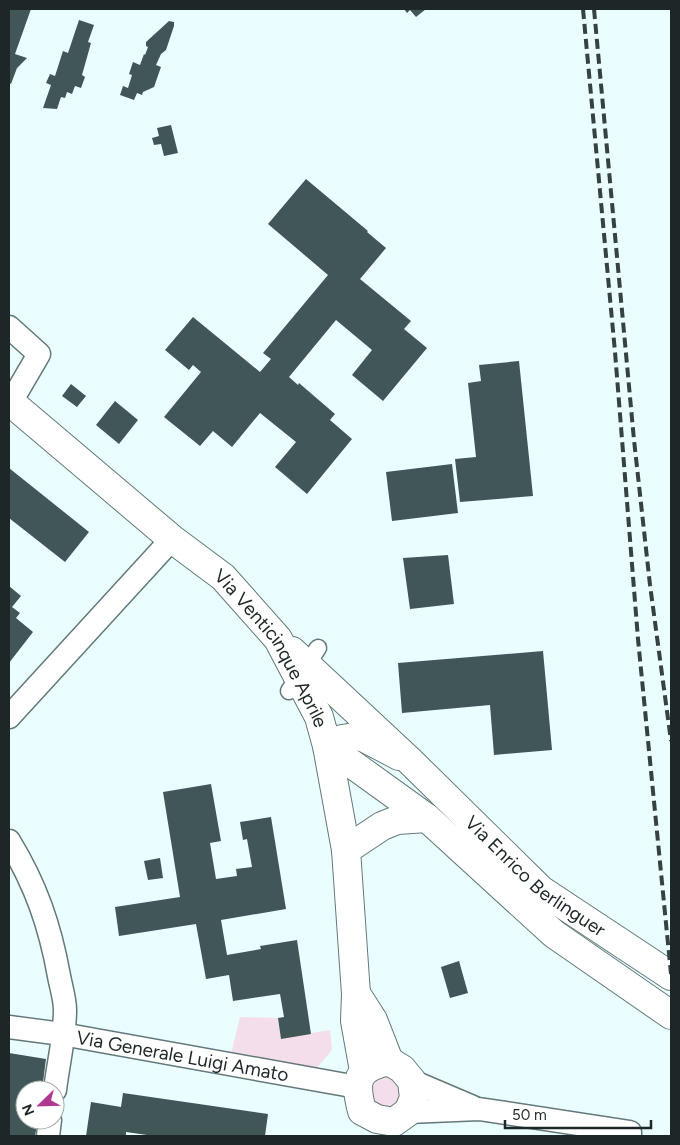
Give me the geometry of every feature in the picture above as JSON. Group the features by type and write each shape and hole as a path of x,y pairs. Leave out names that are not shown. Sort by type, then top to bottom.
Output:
{"main road":[{"name":"Via Venticinque Aprile","path":"10,401 172,539 223,577 278,639"},
{"name":"Via Enrico Berlinguer","path":"278,639 303,670 411,762 541,890 671,976"},
{"name":"Via Venticinque Aprile","path":"303,670 327,746 346,850 356,994 373,1020 367,1093"},
{"name":"Via Enrico Berlinguer","path":"411,762 361,736 342,739 327,746 427,818 554,934 671,1015"},
{"path":"346,850 382,826 397,820 427,818"},
{"path":"402,1069 412,1081 414,1098 396,1123 377,1120 367,1093 402,1069"}],"street":[{"path":"9,327 39,354 10,401"},
{"path":"9,717 172,539"},
{"path":"9,842 24,866 37,894 52,938 65,1009 55,1080"},
{"name":"Via Generale Luigi Amato","path":"9,1027 62,1034 346,1085 367,1093"},
{"path":"412,1081 478,1109 630,1132 630,1136"},
{"path":"396,1123 478,1109"}],"shaded area":[{"path":"240,1017 278,1018 281,1038 330,1030 332,1050 316,1069 231,1054"},
{"path":"386,1077 397,1081 401,1092 397,1103 386,1107 375,1103 371,1092 375,1081"}],"building":[{"path":"10,9 31,9 15,54 27,58 17,68 11,84 9,83"},
{"path":"404,9 426,9 416,17 410,10 407,13"},
{"path":"79,20 94,25 88,42 91,43 82,75 85,77 81,88 75,86 72,94 67,92 65,98 61,97 57,109 43,108 51,85 46,83 50,74 55,76 63,51 68,53"},
{"path":"169,21 174,22 174,26 166,50 161,54 156,65 161,67 154,87 143,92 142,95 137,93 134,100 120,95 123,86 128,88 132,75 129,74 133,62 140,65 145,55 148,47 146,42"},
{"path":"171,125 178,153 164,156 161,144 154,145 152,138 159,136 157,128"},
{"path":"306,179 386,248 360,279 411,321 404,329 427,348 383,401 352,375 372,350 336,320 289,377 298,385 299,383 335,414 330,420 352,439 307,494 275,467 296,442 260,413 232,447 213,431 200,446 164,417 201,372 193,365 189,370 165,350 193,317 260,372 271,359 263,353 328,275 268,224"},
{"path":"519,361 533,496 460,502 455,459 476,457 468,383 481,381 479,365"},
{"path":"71,384 86,396 77,407 62,396"},
{"path":"115,401 138,420 119,444 96,425"},
{"path":"452,464 458,513 392,521 386,472"},
{"path":"9,468 89,532 65,562 9,518"},
{"path":"448,555 454,604 410,609 403,558"},
{"path":"9,586 21,596 12,607 20,613 16,618 33,632 9,663"},
{"path":"543,651 552,750 494,755 490,705 402,713 398,663"},
{"path":"211,784 221,841 210,843 216,879 237,876 236,869 252,867 247,839 243,840 240,822 271,817 286,909 221,920 227,955 261,949 260,946 297,940 311,1034 281,1039 278,1018 284,1017 280,994 233,1001 229,975 206,979 196,924 119,936 115,907 180,897 163,792"},
{"path":"160,858 163,878 148,880 144,861"},
{"path":"459,961 468,993 450,998 441,967"},
{"path":"9,1053 46,1059 43,1080 15,1080 15,1130 36,1130 35,1136 9,1136"},
{"path":"123,1093 268,1114 265,1136 154,1136 126,1132 126,1136 86,1136 91,1102 121,1107"}],"railway":[{"path":"583,9 615,352 638,639 671,974"},
{"path":"594,9 634,440 650,585 671,741"}]}
